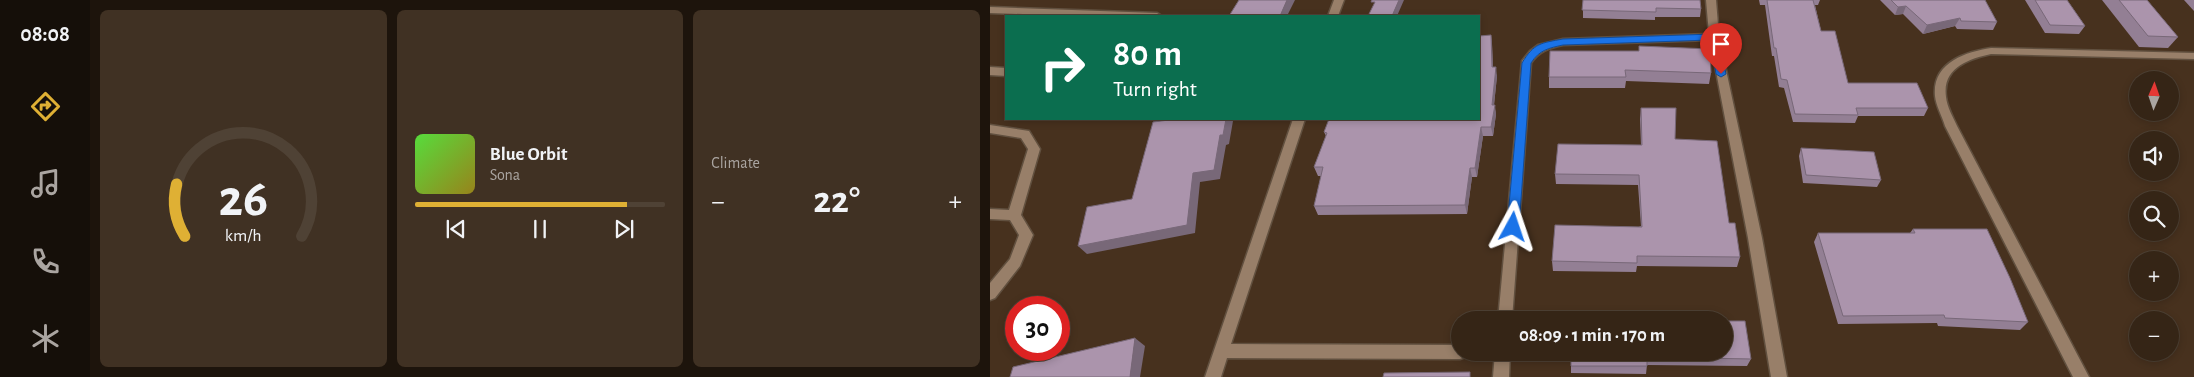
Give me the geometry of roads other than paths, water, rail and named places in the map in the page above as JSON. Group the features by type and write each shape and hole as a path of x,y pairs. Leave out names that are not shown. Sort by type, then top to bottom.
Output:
{"street":[{"path":"1333,15 1338,0"},
{"path":"1711,0 1714,37 1754,238 1779,377"},
{"path":"990,10 1129,15"},
{"path":"1506,311 1526,63 1533,52 1547,45 1563,42 1714,37"},
{"path":"2081,377 1951,126 1940,96 1942,79 1955,62 1970,54 1991,51 2194,56"},
{"path":"990,70 1005,72"},
{"path":"1213,377 1299,120"},
{"path":"990,129 1025,134 1034,149 1014,215 1026,235 1015,262 990,294"},
{"path":"990,214 1014,215"},
{"path":"1222,351 1451,352"},
{"path":"1501,377 1502,361"}]}
